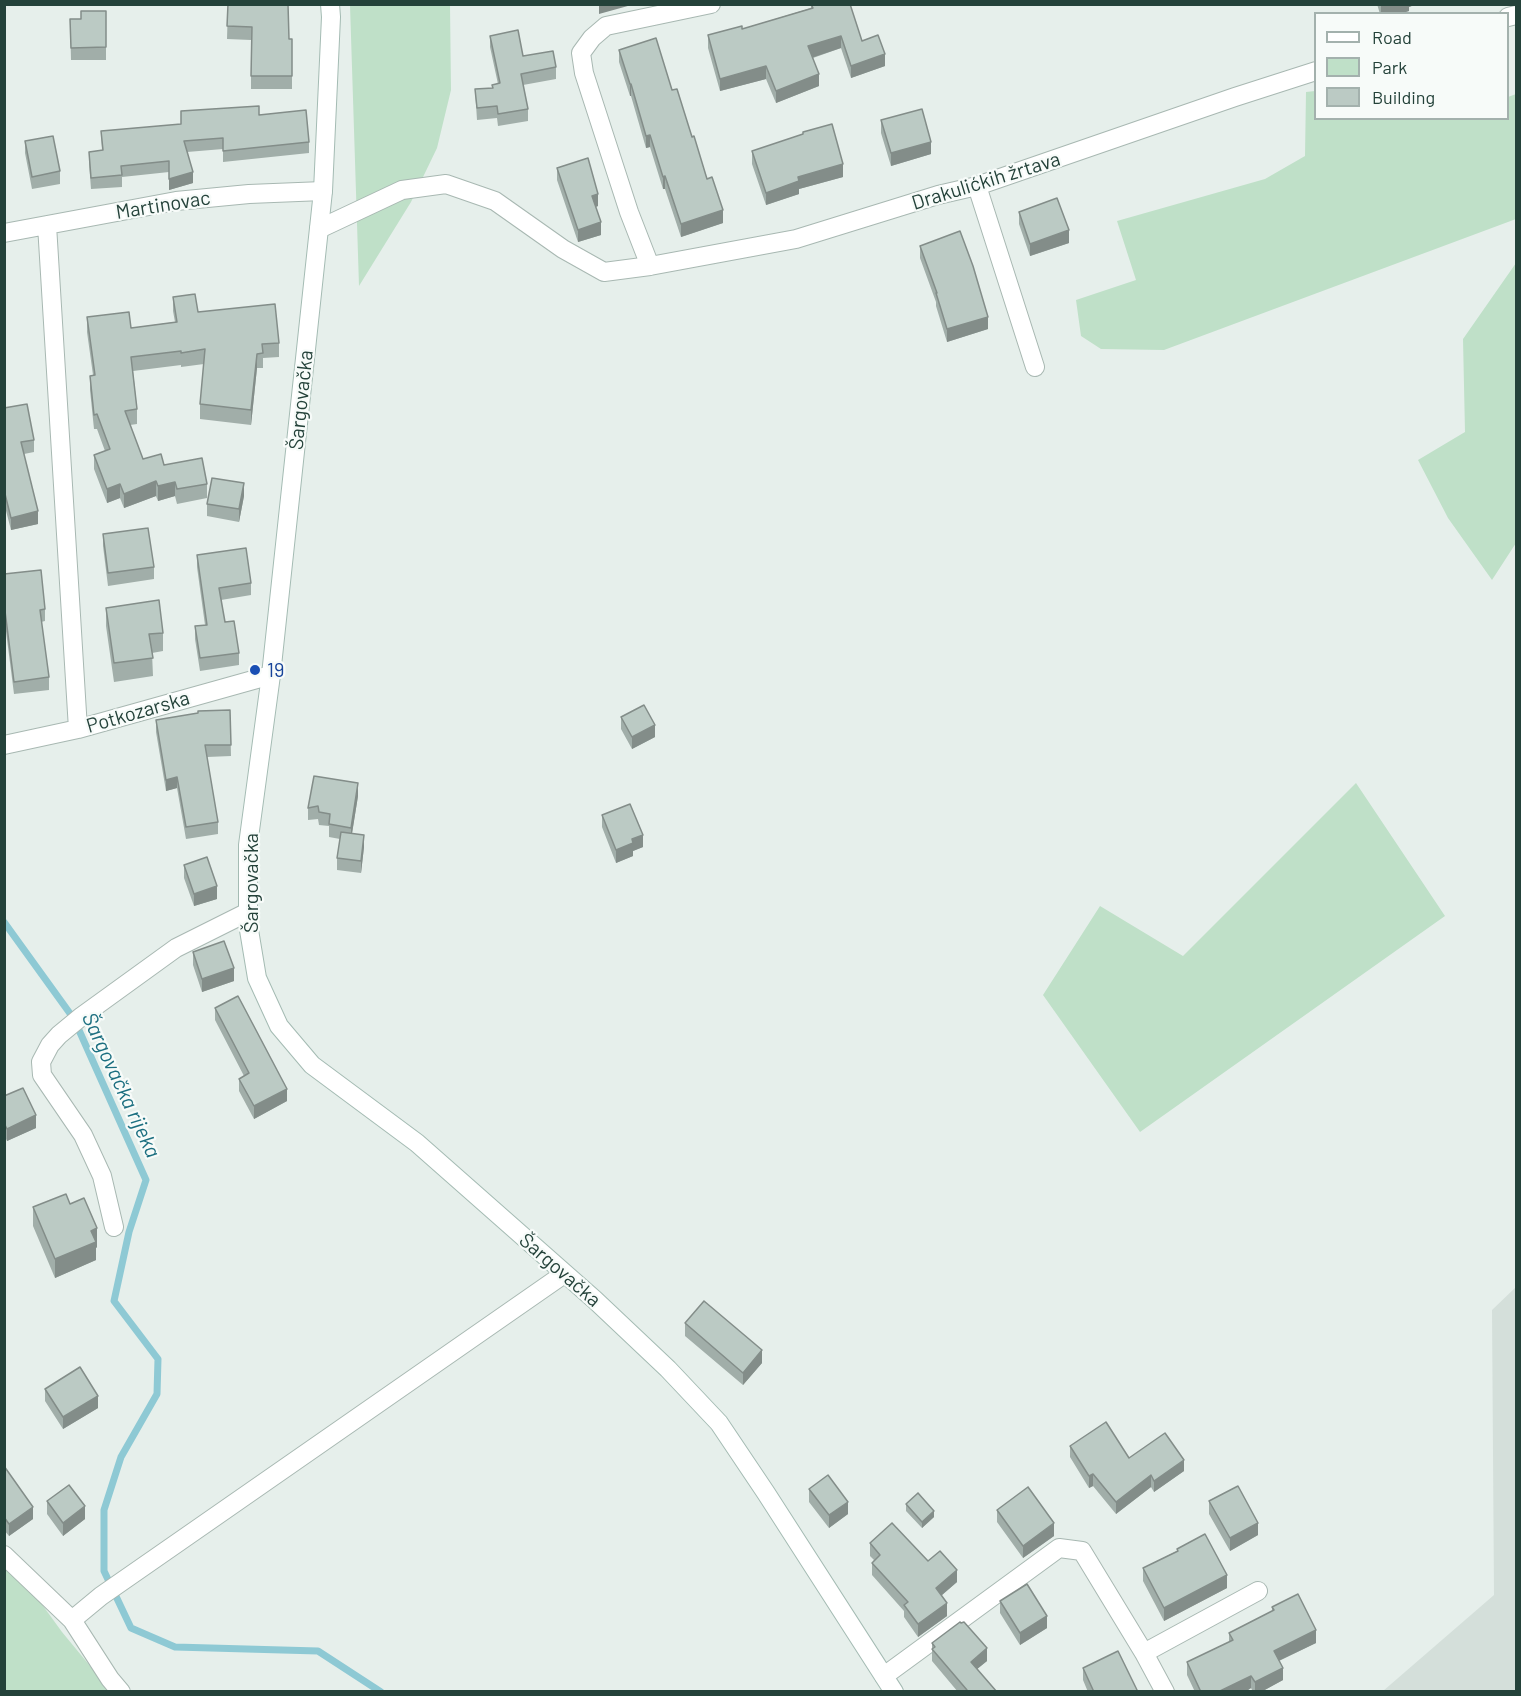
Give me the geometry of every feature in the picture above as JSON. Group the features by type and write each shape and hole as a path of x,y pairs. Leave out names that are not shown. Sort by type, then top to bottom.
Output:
{"street":[{"name":"Šargovačka","path":"330,4 323,191 271,675 248,845 248,924 257,978 279,1026 312,1065 417,1143 595,1300 668,1369 719,1423 889,1684"},
{"path":"650,266 629,212 584,73 581,52 606,26 711,4"},
{"name":"Drakulićkih žrtava","path":"319,229 402,190 446,184 495,201 563,249 604,272 650,266 796,239 938,195 977,186 1314,72"},
{"path":"977,186 1035,367"},
{"name":"Martinovac","path":"4,233 176,201 249,194 323,191"},
{"path":"47,225 78,729"},
{"name":"Potkozarska","path":"4,745 78,729 271,675"},
{"path":"114,1227 102,1176 82,1135 42,1075 41,1062 50,1045 82,1016 176,948 248,912"},
{"path":"72,1620 125,1579 564,1274"},
{"path":"889,1684 1059,1548 1082,1551 1165,1692"},
{"path":"4,1555 72,1620 121,1692"},
{"path":"1144,1653 1258,1591"}],"shaded area":[{"path":"1516,1287 1516,1691 1383,1691 1494,1595 1492,1310"}],"green space":[{"path":"350,5 450,5 451,90 437,148 411,202 359,286"},
{"path":"1314,91 1314,120 1509,120 1509,97 1516,94 1516,219 1164,350 1101,349 1081,336 1076,300 1136,280 1117,221 1265,179 1305,156 1306,92"},
{"path":"1516,263 1516,543 1492,580 1448,518 1418,460 1465,432 1463,339"},
{"path":"1356,783 1445,916 1140,1132 1043,995 1100,906 1183,956"},
{"path":"4,1555 100,1678 107,1691 5,1691"}],"building":[{"path":"228,4 288,4 289,39 292,39 292,76 251,76 252,27 227,26"},
{"path":"811,4 850,4 862,41 878,35 885,54 851,66 841,36 808,46 819,74 776,91 766,66 720,79 708,35 742,26 742,29 813,8"},
{"path":"81,11 106,11 106,47 71,48 70,19 81,19"},
{"path":"518,30 523,56 553,51 556,67 521,74 528,109 498,114 497,106 477,108 475,89 493,88 492,85 500,83 490,36"},
{"path":"656,38 672,90 677,89 707,179 712,177 723,210 681,224 650,135 646,136 619,50"},
{"path":"259,106 259,115 306,110 309,142 223,151 223,138 184,141 193,172 169,179 169,161 121,166 122,175 91,178 89,152 103,150 101,131 181,124 181,111"},
{"path":"922,109 931,142 891,153 881,120"},
{"path":"832,124 843,164 798,177 799,181 766,193 752,151"},
{"path":"53,136 60,171 32,177 25,141"},
{"path":"588,158 598,194 592,196 601,222 578,230 557,168"},
{"path":"1057,198 1069,230 1030,244 1019,212"},
{"path":"960,231 988,317 947,329 920,246"},
{"path":"195,294 198,312 275,304 279,343 262,344 263,353 257,354 251,410 200,404 205,349 131,357 137,409 125,411 143,459 161,454 164,465 202,458 207,484 177,489 175,482 158,486 156,481 124,494 120,484 107,489 94,455 110,449 97,414 94,415 90,376 95,375 87,317 129,312 131,328 177,322 173,297"},
{"path":"27,404 34,440 21,442 38,511 11,518 4,490 4,408"},
{"path":"212,478 244,483 239,509 207,504"},
{"path":"148,528 154,567 108,573 103,534"},
{"path":"246,548 251,583 219,588 225,622 234,621 239,653 200,658 195,626 207,625 197,555"},
{"path":"41,570 45,609 40,610 49,677 14,682 4,603 4,574"},
{"path":"159,600 163,633 149,634 153,658 114,663 106,608"},
{"path":"644,705 655,725 632,737 621,717"},
{"path":"230,710 231,745 205,745 218,822 186,827 177,777 166,780 156,720 198,713 198,711"},
{"path":"314,776 358,783 351,828 329,824 330,814 319,812 318,806 308,808"},
{"path":"630,804 643,835 632,839 633,843 616,850 602,815"},
{"path":"341,832 364,835 361,861 337,858"},
{"path":"207,857 217,886 194,894 184,865"},
{"path":"224,941 234,968 202,979 193,952"},
{"path":"238,996 287,1089 254,1106 239,1079 249,1073 215,1008"},
{"path":"23,1088 36,1115 7,1129 4,1123 4,1096"},
{"path":"66,1194 70,1204 84,1198 97,1228 91,1231 96,1242 55,1259 33,1207"},
{"path":"704,1301 762,1350 743,1373 685,1323"},
{"path":"80,1367 98,1396 63,1417 45,1389"},
{"path":"1106,1422 1129,1458 1165,1433 1184,1460 1154,1481 1151,1475 1116,1502 1093,1474 1089,1476 1070,1446"},
{"path":"4,1466 33,1507 9,1524 4,1517"},
{"path":"828,1475 848,1502 829,1515 809,1489"},
{"path":"69,1485 85,1506 63,1523 47,1501"},
{"path":"1238,1486 1258,1523 1230,1538 1209,1501"},
{"path":"1028,1487 1054,1523 1023,1546 997,1510"},
{"path":"918,1493 934,1511 922,1522 906,1504"},
{"path":"892,1523 928,1561 940,1551 957,1570 936,1588 947,1603 918,1624 904,1605 908,1602 872,1563 880,1555 870,1543"},
{"path":"1205,1534 1227,1575 1164,1608 1143,1568 1178,1551 1177,1549"},
{"path":"1027,1584 1047,1616 1020,1633 1000,1601"},
{"path":"1298,1594 1316,1630 1274,1651 1283,1668 1255,1682 1251,1676 1218,1692 1201,1692 1187,1662 1233,1640 1229,1633 1274,1610 1272,1607"},
{"path":"960,1622 964,1622 987,1648 971,1662 997,1692 965,1692 967,1690 932,1649 935,1647 932,1643"},
{"path":"1118,1651 1138,1692 1094,1692 1083,1668"}],"waterway":[{"name":"Šargovačka rijeka","path":"4,922 74,1019 146,1180 129,1232 114,1301 158,1359 157,1394 121,1457 104,1510 104,1571 131,1628 175,1647 318,1651 381,1692"}],"place":[{"name":"19","path":"255,670"}]}
